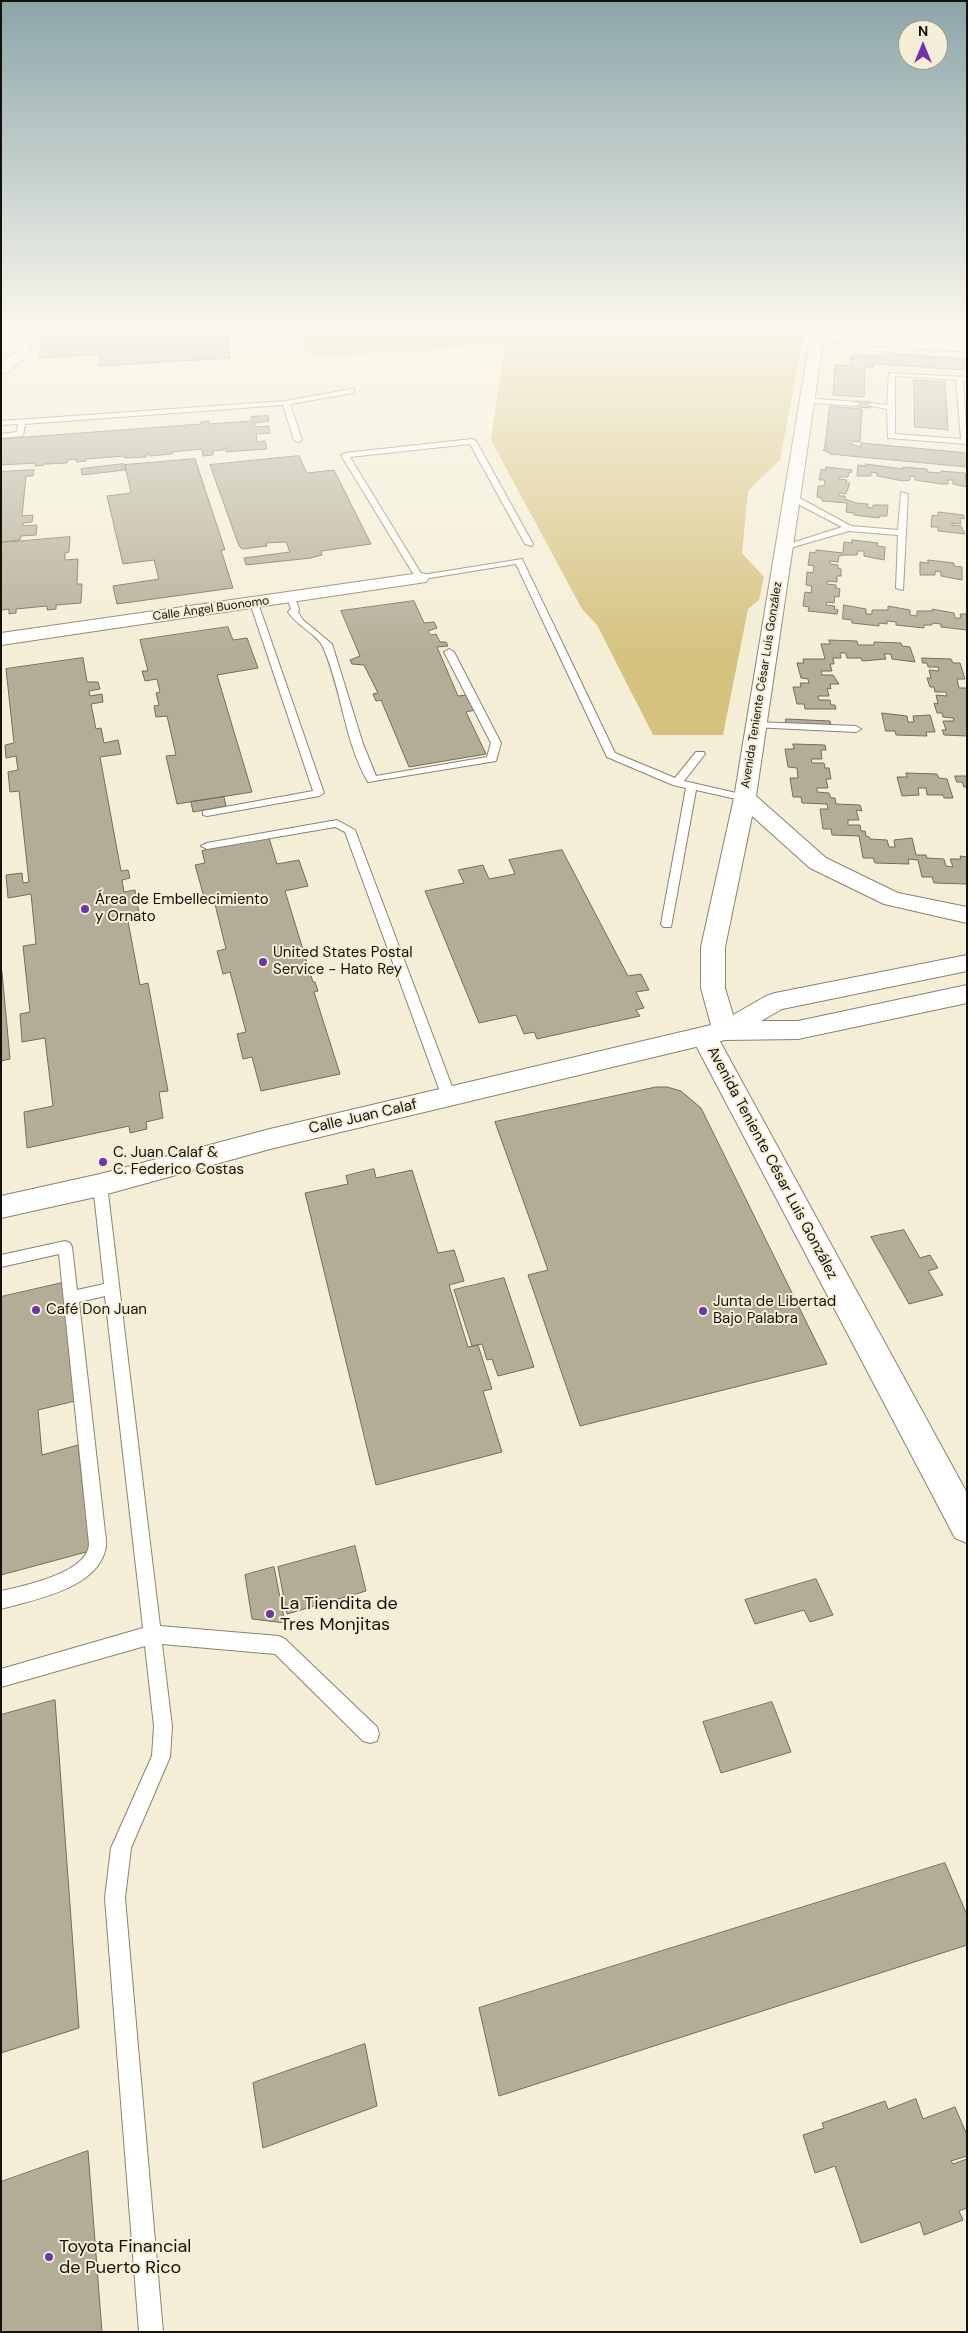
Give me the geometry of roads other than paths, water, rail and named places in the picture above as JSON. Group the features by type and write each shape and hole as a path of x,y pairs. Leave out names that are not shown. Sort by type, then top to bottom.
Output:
{"street":[{"name":"Avenida Teniente César Luis González","path":"800,438 745,798 713,947 715,1034 967,1527"},
{"name":"Calle Ángel Buonomo","path":"1,639 254,603 293,604 420,578"},
{"path":"745,798 818,863 892,899 967,915"},
{"path":"715,1034 775,1002 967,962"},
{"path":"715,1034 798,1030 967,994"},
{"name":"Calle Juan Calaf","path":"1,1207 100,1185 270,1139 715,1034"}],"lane":[{"path":"914,438 966,442"},
{"path":"529,544 472,441 345,455 420,578 519,561 611,755 677,783 745,798"},
{"path":"900,588 904,494"},
{"path":"791,497 849,528"},
{"path":"783,547 849,528 903,533"},
{"path":"207,814 319,793 254,603"},
{"path":"293,604 293,612 298,622 318,635 327,644 358,744 372,780 492,759 496,743 449,652"},
{"path":"756,725 856,729"},
{"path":"677,783 700,754"},
{"path":"667,924 692,786"},
{"path":"207,846 337,823 350,830 449,1097"},
{"path":"100,1185 154,1634 163,1726 161,1757 122,1848 115,1898 151,2332"},
{"path":"1,1260 65,1247 97,1532 97,1551 90,1563 75,1575 51,1586 1,1600"},
{"path":"71,1298 112,1288"},
{"path":"1,1678 154,1634 279,1645 370,1734"}],"place":[{"name":"Área de Embellecimiento y Ornato","path":"85,909"},
{"name":"United States Postal Service - Hato Rey","path":"263,962"},
{"name":"C. Juan Calaf & C. Federico Costas","path":"103,1162"},
{"name":"Café Don Juan","path":"36,1310"},
{"name":"Junta de Libertad Bajo Palabra","path":"703,1311"},
{"name":"La Tiendita de Tres Monjitas","path":"270,1614"},
{"name":"Toyota Financial de Puerto Rico","path":"49,2257"}]}
